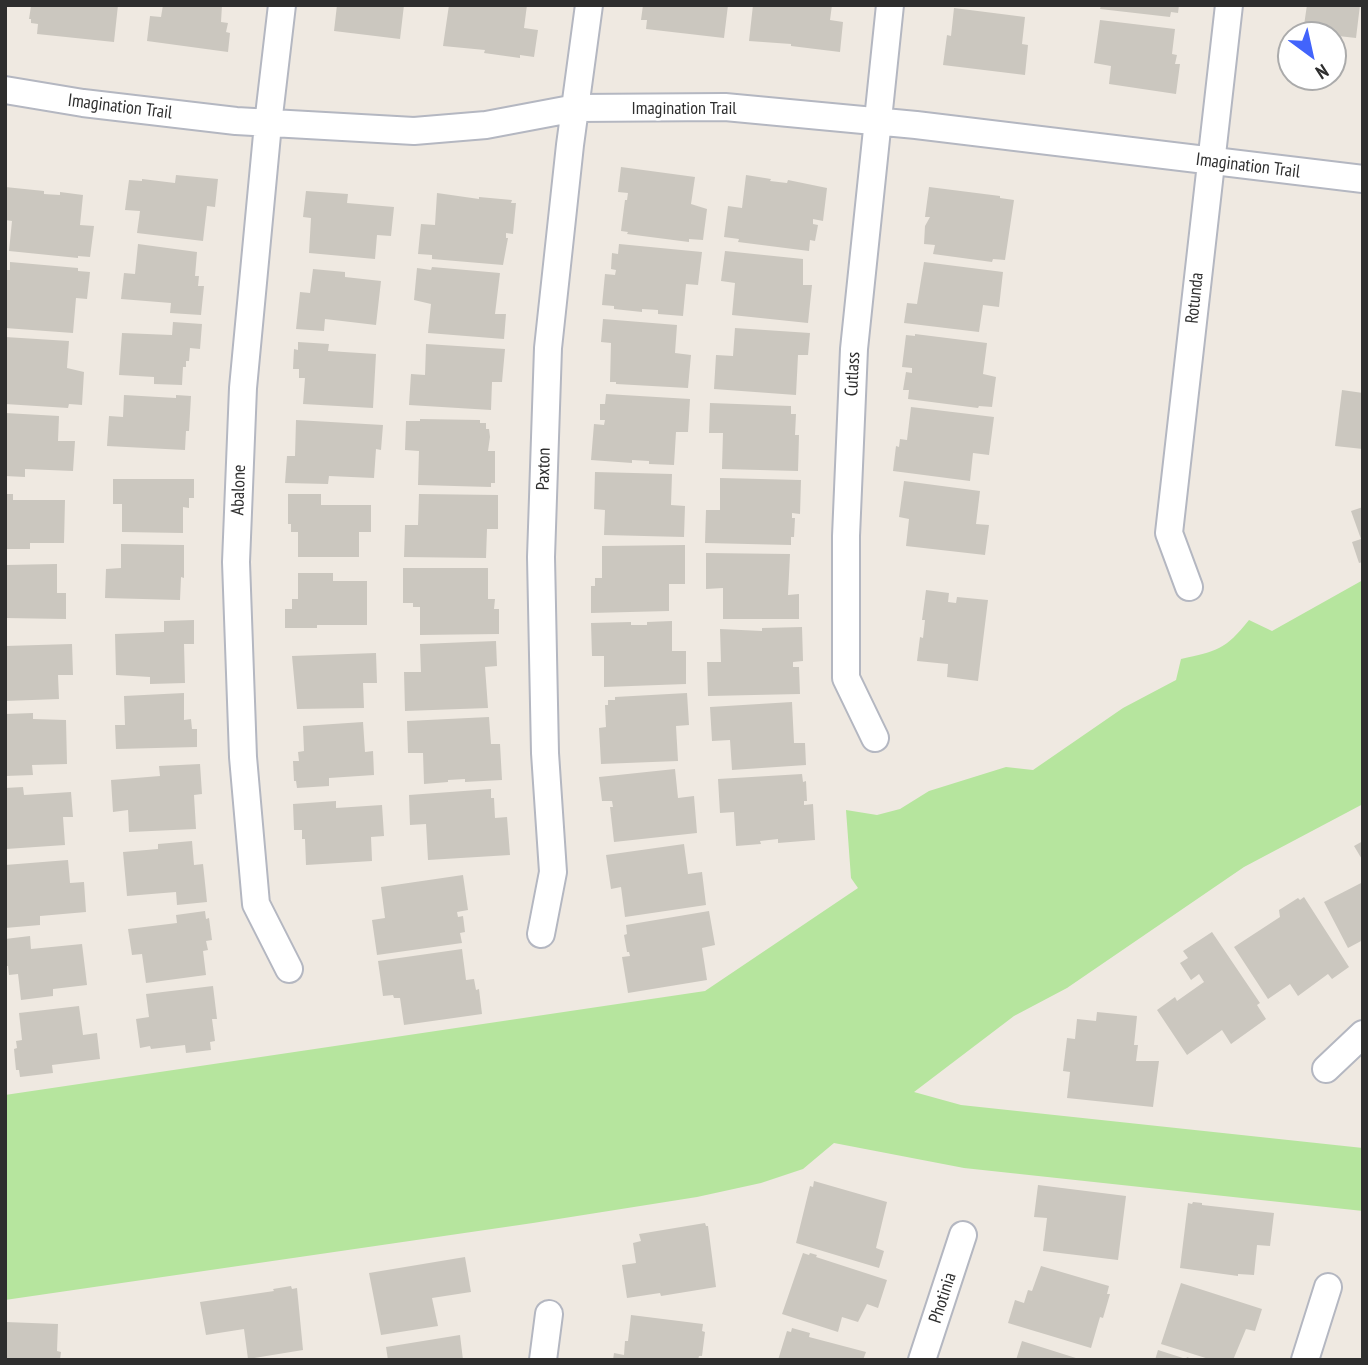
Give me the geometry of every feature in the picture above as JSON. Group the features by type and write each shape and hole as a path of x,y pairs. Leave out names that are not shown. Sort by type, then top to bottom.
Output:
{"street":[{"name":"Abalone","path":"282,5 243,388 236,562 243,757 256,904 289,969"},
{"name":"Paxton","path":"541,934 553,872 545,753 541,557 548,348 570,145 589,5"},
{"name":"Cutlass","path":"875,738 846,678 846,536 854,349 890,5"},
{"name":"Rotunda","path":"1189,587 1170,533 1229,5"},
{"name":"Imagination Trail","path":"5,90 83,103 268,124 414,131 486,125 576,108 725,107 877,121 1363,179"},
{"path":"1326,1069 1363,1034"},
{"name":"Photinia","path":"922,1360 963,1236"},
{"path":"1305,1360 1328,1287"},
{"path":"543,1360 550,1314"}],"green space":[{"path":"1363,580 1363,804 1244,867 1067,988 1014,1016 914,1092 961,1105 1363,1148 1363,1211 964,1168 834,1143 803,1169 761,1183 697,1197 5,1300 5,1095 705,991 858,888 851,878 846,810 877,815 900,809 929,791 1006,767 1033,770 1123,708 1176,680 1181,659 1219,648 1233,638 1249,620 1272,631"}],"building":[{"path":"33,5 118,5 114,42 37,34 38,24 31,23 29,19"},
{"path":"163,5 222,5 221,22 228,23 226,32 230,33 228,52 147,41 150,16 161,17"},
{"path":"337,5 404,5 400,39 334,31"},
{"path":"449,5 527,5 524,28 538,30 534,57 520,55 520,58 484,53 485,50 443,46"},
{"path":"643,5 728,5 724,38 646,29 647,20 641,20"},
{"path":"753,5 832,5 830,20 843,22 840,52 749,41"},
{"path":"1101,5 1179,5 1178,13 1171,12 1170,17 1100,9"},
{"path":"1307,5 1360,5 1356,38 1347,37 1347,21 1305,21"},
{"path":"954,8 1025,17 1022,44 1028,45 1025,75 943,65 947,35 951,36"},
{"path":"1100,20 1175,29 1172,54 1177,55 1175,64 1180,64 1176,94 1109,84 1111,66 1094,63"},
{"path":"621,167 695,177 691,204 707,209 703,240 689,239 689,242 621,231 628,193 618,192"},
{"path":"176,175 218,179 215,207 207,206 203,241 137,233 140,211 125,210 129,180 175,183"},
{"path":"746,175 771,179 770,181 787,183 788,180 827,188 823,221 813,219 813,224 818,225 815,241 810,240 809,251 738,242 739,239 724,237 728,206 742,208"},
{"path":"5,187 44,191 44,194 60,195 60,192 83,195 80,225 94,226 90,257 9,251 12,221 5,220"},
{"path":"929,187 1014,200 1005,260 993,259 992,262 933,254 935,245 924,244 925,226 930,217 925,217"},
{"path":"306,191 348,194 347,203 394,207 391,236 377,235 375,259 309,253 311,218 303,217"},
{"path":"437,193 512,200 511,203 516,203 513,234 506,233 508,238 503,265 432,259 432,255 418,254 421,224 435,225"},
{"path":"138,244 197,252 195,276 199,276 198,286 204,286 201,315 170,313 171,303 121,299 124,273 135,274"},
{"path":"619,244 702,252 698,285 686,284 683,316 658,314 658,310 642,309 642,312 602,305 605,274 615,275 616,270 611,269 612,253 618,254"},
{"path":"725,251 803,259 803,285 812,285 808,323 732,315 735,283 721,281"},
{"path":"10,262 78,268 78,271 90,272 87,299 76,298 73,333 5,328 5,287"},
{"path":"924,262 1003,272 999,307 983,305 979,332 904,323 907,303 917,304"},
{"path":"432,267 500,273 495,314 506,314 504,339 428,333 431,304 414,300 417,268 431,270"},
{"path":"313,269 345,272 345,277 381,281 376,325 325,319 324,331 296,329 300,292 310,293"},
{"path":"603,319 677,325 675,353 691,355 688,388 610,382 611,343 601,342"},
{"path":"173,322 202,324 200,349 190,348 189,361 186,361 186,367 183,367 182,385 154,384 154,377 119,375 122,333 172,335"},
{"path":"735,328 810,333 808,355 798,355 796,395 714,389 716,355 733,356"},
{"path":"906,335 987,343 983,374 996,377 992,407 978,408 908,399 909,390 903,390 906,372 912,373 912,368 902,367"},
{"path":"5,337 69,341 67,368 84,372 82,405 69,404 68,408 5,404"},
{"path":"298,342 329,344 328,351 376,354 373,408 303,404 305,378 299,378 299,369 293,369 294,349 298,350"},
{"path":"426,344 505,349 502,382 492,382 491,410 409,405 411,374 425,375"},
{"path":"1342,390 1363,393 1363,449 1335,446"},
{"path":"606,394 690,399 688,432 676,432 674,465 649,464 649,461 632,460 632,463 591,460 594,424 604,425 605,420 600,420 600,404 605,404"},
{"path":"124,395 176,398 176,395 191,396 185,450 107,446 109,416 123,417"},
{"path":"710,403 791,406 791,414 796,414 795,435 799,435 798,471 722,469 723,433 709,433"},
{"path":"911,407 994,417 989,455 973,453 970,481 893,471 896,446 899,447 900,439 907,440"},
{"path":"5,413 59,416 58,441 75,441 73,471 25,469 25,477 5,476"},
{"path":"296,420 383,425 381,450 376,449 374,478 329,476 328,484 285,483 287,456 295,456"},
{"path":"480,420 480,423 486,423 490,437 488,451 495,451 495,483 491,483 491,487 418,485 419,451 405,450 406,421"},
{"path":"595,472 672,474 671,505 685,506 684,537 604,535 605,510 594,509"},
{"path":"720,478 801,480 800,514 792,513 792,518 795,518 791,545 705,543 706,510 720,510"},
{"path":"113,479 194,479 194,498 189,498 189,508 183,507 183,533 122,532 122,504 113,504"},
{"path":"904,481 980,491 976,524 989,525 985,555 906,546 909,519 899,517"},
{"path":"5,494 13,494 13,500 65,500 64,543 30,543 30,549 5,549"},
{"path":"288,494 321,494 321,505 371,505 371,532 359,532 359,557 298,557 298,532 291,532 291,524 288,524"},
{"path":"419,494 498,495 498,529 487,529 486,558 404,557 405,525 418,525"},
{"path":"1363,507 1363,562 1359,563 1352,542 1361,539 1351,511"},
{"path":"121,544 184,545 184,578 181,577 180,600 105,598 106,569 121,568"},
{"path":"685,545 685,584 669,584 669,611 591,613 591,586 595,586 595,578 602,578 602,546"},
{"path":"706,553 790,554 788,595 799,594 799,619 723,619 723,588 706,589"},
{"path":"57,564 57,593 66,593 66,619 5,618 5,565"},
{"path":"403,568 488,568 488,599 495,599 494,609 499,609 499,634 420,635 420,607 413,607 413,603 403,603"},
{"path":"298,573 333,573 333,581 367,581 367,625 285,628 285,609 292,609 292,599 298,599"},
{"path":"926,590 949,593 948,602 956,603 957,597 988,600 978,681 947,677 948,664 917,661 920,637 923,638 925,620 922,620"},
{"path":"194,620 194,644 184,644 185,683 150,684 150,677 116,675 115,634 164,632 164,621"},
{"path":"672,621 672,651 686,651 686,684 604,687 604,656 592,656 591,623 631,622 631,625 647,625 647,622"},
{"path":"802,627 803,661 793,662 793,667 799,667 800,694 708,696 707,662 721,662 720,629 762,631 762,628"},
{"path":"496,641 497,666 485,667 488,708 405,711 404,672 421,672 420,644"},
{"path":"72,644 73,675 58,675 59,699 5,701 5,646"},
{"path":"376,653 377,683 363,683 364,708 297,709 292,656"},
{"path":"184,693 184,720 191,719 192,729 197,729 197,747 116,749 115,725 125,725 124,696"},
{"path":"687,693 689,725 676,726 678,761 601,764 599,728 606,727 605,705 608,705 608,700 615,700 615,697"},
{"path":"792,702 794,743 805,743 806,765 732,770 730,740 712,741 710,707"},
{"path":"33,713 33,719 66,720 67,764 32,765 33,775 5,776 5,714"},
{"path":"489,717 491,744 500,744 502,780 465,782 465,779 424,784 423,753 408,753 407,721"},
{"path":"363,722 365,752 373,751 374,775 329,778 329,786 297,788 293,761 299,761 298,752 304,751 303,726"},
{"path":"200,764 202,794 194,795 196,829 129,832 128,810 113,812 111,780 160,776 159,766"},
{"path":"675,769 678,798 694,796 697,833 614,842 610,807 613,807 612,801 602,801 599,777"},
{"path":"802,774 803,782 806,781 807,801 804,801 804,805 813,804 815,840 778,843 778,839 760,841 761,844 736,846 734,812 720,813 718,779"},
{"path":"23,787 24,795 71,792 73,817 63,817 65,845 6,849 5,788"},
{"path":"491,789 495,818 507,817 510,855 428,860 426,824 410,825 409,795"},
{"path":"336,801 336,808 382,805 384,836 371,837 372,861 306,865 302,830 294,830 293,804"},
{"path":"192,841 194,865 203,864 207,902 177,905 176,892 127,896 123,852 158,849 158,844"},
{"path":"1363,841 1363,861 1354,846"},
{"path":"684,844 688,874 702,872 706,905 625,917 621,887 611,889 606,855"},
{"path":"68,860 70,883 84,882 86,912 40,916 40,925 5,928 5,865"},
{"path":"463,875 468,910 457,912 458,917 463,916 465,932 460,933 462,943 377,955 372,920 385,918 381,887"},
{"path":"1363,882 1363,940 1348,948 1324,902"},
{"path":"1304,897 1349,967 1332,979 1328,974 1298,996 1290,984 1268,999 1234,947 1280,917 1279,910"},
{"path":"205,911 206,919 209,918 212,940 206,941 208,950 203,951 206,975 146,983 142,954 132,955 128,929 177,923 176,915"},
{"path":"709,911 715,945 702,948 707,980 628,993 622,957 630,956 624,935 627,934 626,925"},
{"path":"1212,932 1260,1003 1257,1005 1266,1019 1231,1044 1222,1030 1187,1055 1157,1010 1175,997 1177,1001 1204,982 1199,974 1191,980 1180,963 1188,958 1183,951"},
{"path":"30,936 31,949 82,944 87,985 53,989 53,996 21,1000 18,974 9,975 8,966 5,966 5,939"},
{"path":"462,949 466,980 474,979 476,990 479,989 482,1014 404,1025 400,998 394,998 393,995 383,996 378,961"},
{"path":"213,986 217,1019 212,1019 215,1041 210,1042 211,1050 186,1053 185,1045 140,1048 136,1019 149,1017 146,994"},
{"path":"79,1006 83,1035 97,1033 100,1059 52,1065 53,1073 20,1077 19,1070 16,1070 14,1049 17,1048 16,1041 22,1040 19,1013"},
{"path":"1097,1012 1137,1016 1134,1045 1138,1045 1136,1061 1159,1061 1153,1107 1067,1098 1070,1072 1063,1071 1067,1038 1075,1039 1077,1019 1096,1021"},
{"path":"814,1181 887,1202 876,1248 884,1251 879,1268 796,1243 810,1186 813,1187"},
{"path":"1038,1185 1126,1196 1118,1260 1043,1251 1047,1218 1034,1217"},
{"path":"1188,1203 1274,1213 1270,1246 1257,1245 1254,1275 1238,1276 1180,1268"},
{"path":"705,1223 708,1226 716,1287 661,1296 660,1293 627,1298 622,1265 636,1263 633,1243 641,1241 639,1234"},
{"path":"803,1253 817,1255 816,1257 887,1280 878,1308 867,1304 858,1322 842,1317 838,1332 782,1314"},
{"path":"465,1257 471,1292 432,1298 438,1326 381,1335 369,1273"},
{"path":"1041,1266 1109,1286 1107,1294 1110,1294 1091,1348 1008,1323 1015,1300 1024,1303 1028,1290 1032,1291"},
{"path":"1181,1283 1262,1309 1255,1331 1246,1329 1233,1360 1212,1360 1161,1344"},
{"path":"291,1286 292,1289 297,1288 303,1350 248,1359 244,1329 206,1335 200,1302"},
{"path":"631,1315 703,1324 702,1331 705,1332 702,1356 699,1356 698,1360 613,1360 614,1353 624,1355"},
{"path":"5,1322 58,1324 57,1351 61,1352 60,1360 5,1360"},
{"path":"792,1328 810,1333 809,1337 866,1352 863,1360 778,1360 787,1331 791,1332"},
{"path":"460,1335 463,1360 388,1360 386,1347"},
{"path":"1022,1341 1079,1359 1079,1360 1016,1360"},
{"path":"1158,1350 1186,1359 1187,1357 1194,1360 1155,1360"}]}
